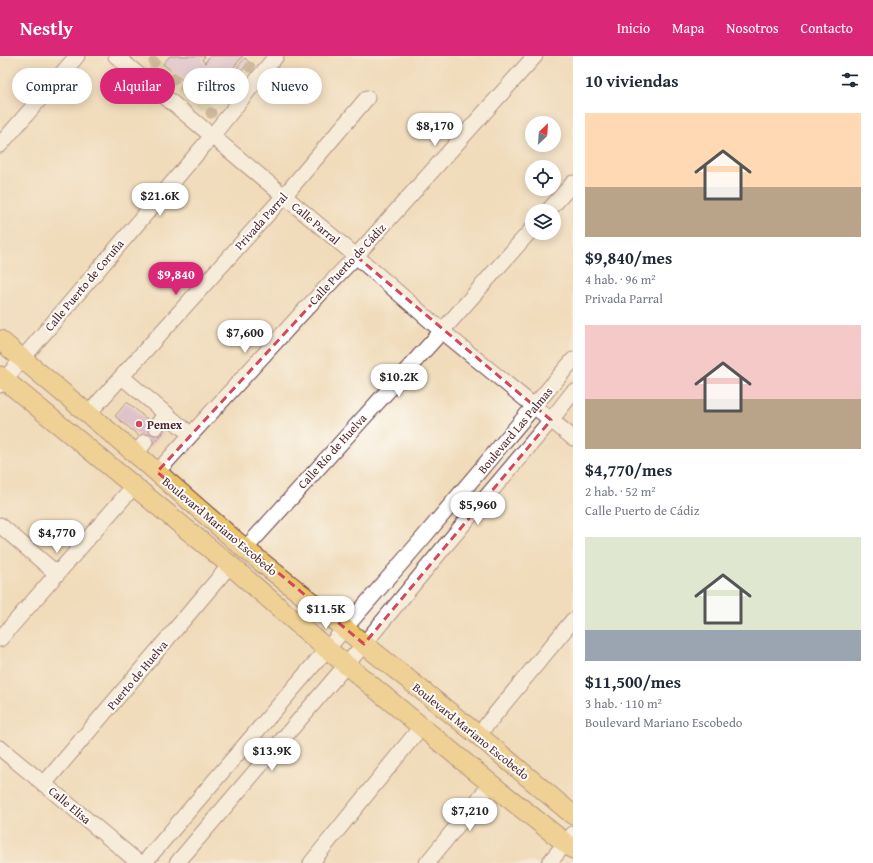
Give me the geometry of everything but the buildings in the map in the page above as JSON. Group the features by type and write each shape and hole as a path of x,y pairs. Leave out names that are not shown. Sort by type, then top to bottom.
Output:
{"main road":[{"name":"Boulevard Mariano Escobedo","path":"0,340 88,414 141,448 156,472 245,548 478,734 573,815"},
{"name":"Boulevard Mariano Escobedo","path":"2,380 230,565 327,649 491,784 571,842"}],"street":[{"path":"0,145 77,56"},
{"name":"Calle Parral","path":"116,56 356,256 442,331 573,438"},
{"name":"Calle Puerto de Coruña","path":"2,380 22,359 212,136 276,56"},
{"name":"Calle Puerto de Cádiz","path":"156,472 356,256 535,56"},
{"name":"Privada Parral","path":"88,414 284,196 367,98"},
{"path":"554,204 573,183"},
{"name":"Calle Río de Huelva","path":"245,548 442,331 525,237"},
{"name":"Boulevard Las Palmas","path":"144,863 535,407 573,360"},
{"path":"122,377 190,434"},
{"name":"Boulevard Las Palmas","path":"177,863 364,644 573,392"},
{"path":"156,427 166,413"},
{"path":"0,639 134,486"},
{"path":"0,525 57,574"},
{"name":"Puerto de Huelva","path":"44,784 230,565"},
{"path":"478,734 573,620"},
{"path":"311,863 422,727"},
{"name":"Calle Elisa","path":"0,748 139,863"},
{"path":"427,863 491,784"},
{"path":"549,863 571,842"}],"highlighted area":[{"path":"356,256 551,420 364,644 157,472"}],"green space":[{"path":"155,59 165,68 150,68 149,67"},
{"path":"175,77 182,83 176,90 175,89"},
{"path":"183,89 183,96 180,93"},
{"path":"192,104 207,104 211,107 208,111 199,110"}],"place":[{"name":"Pemex","path":"139,424"}]}
